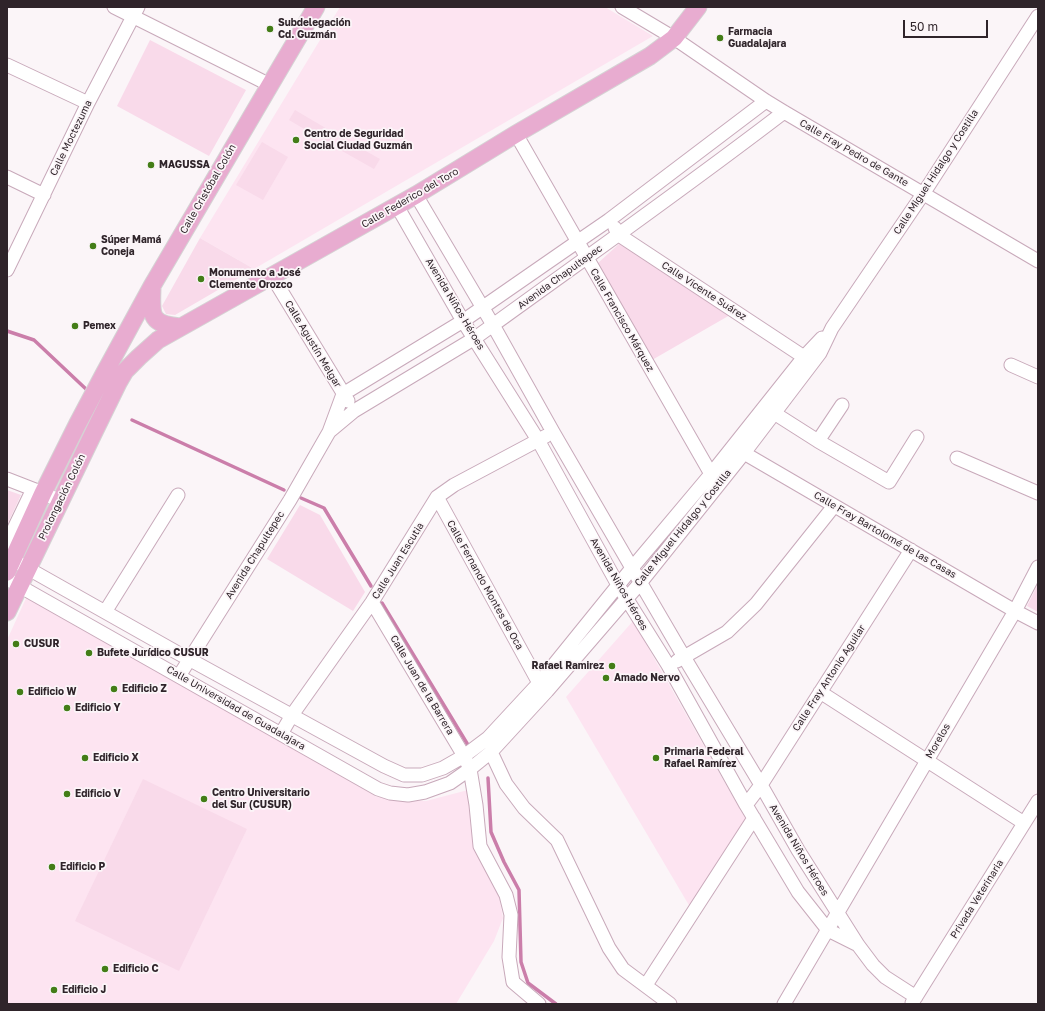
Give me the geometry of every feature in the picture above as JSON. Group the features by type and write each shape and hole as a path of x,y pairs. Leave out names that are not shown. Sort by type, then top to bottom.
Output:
{"main road":[{"name":"Calle Cristóbal Colón","path":"104,374 152,286 316,7"},
{"name":"Calle Federico del Toro","path":"118,383 125,372 158,340 397,206 516,134 650,56 674,38 698,7"},
{"path":"152,286 151,308 155,318 161,324 180,327"},
{"name":"Prolongación Colón","path":"10,566 38,491 104,374"},
{"name":"Prolongación Colón","path":"7,612 13,582 27,569 118,383"}],"street":[{"path":"114,7 135,12 270,85"},
{"name":"Calle Fray Pedro de Gante","path":"622,7 674,38 784,112 1038,261"},
{"name":"Calle Moctezuma","path":"7,270 88,103 135,12"},
{"name":"Calle Miguel Hidalgo y Costilla","path":"464,756 488,738 543,687 641,582 716,478 739,450 774,413 820,353 832,328 923,194 1038,16"},
{"path":"7,65 88,103"},
{"name":"Avenida Chapultepec","path":"179,676 290,500 329,432 343,394 483,308 609,220 766,101"},
{"name":"Avenida Chapultepec","path":"329,432 354,411 475,338 620,235 784,112"},
{"name":"Calle Francisco Márquez","path":"516,134 586,258 716,478"},
{"path":"7,177 44,195"},
{"name":"Avenida Niños Héroes","path":"416,195 493,325 632,568 798,850 858,945 873,965 885,977 914,1000"},
{"name":"Avenida Niños Héroes","path":"397,206 463,321 538,440 618,585 668,665 746,805 798,892 828,930 858,945"},
{"name":"Calle Vicente Suárez","path":"609,220 620,235 804,357"},
{"name":"Calle Agustín Melgar","path":"272,276 354,411"},
{"name":"Calle Miguel Hidalgo y Costilla","path":"739,450 804,357 832,328"},
{"path":"804,357 820,353"},
{"path":"1011,365 1038,376"},
{"path":"818,441 842,405"},
{"path":"774,413 818,441 889,482 917,437"},
{"name":"Calle Juan Escutia","path":"281,734 292,715 372,602 438,497 454,485 553,432"},
{"name":"Calle Fray Bartolomé de las Casas","path":"739,450 1038,623"},
{"path":"957,458 1038,493"},
{"name":"Calle Miguel Hidalgo y Costilla","path":"470,769 491,752 543,687 632,568 716,478"},
{"path":"7,480 60,501"},
{"name":"Prolongación Colón","path":"7,543 38,491"},
{"path":"105,612 178,495"},
{"name":"Calle Fernando Montes de Oca","path":"438,497 543,687"},
{"path":"668,665 727,632 756,604 834,506"},
{"name":"Calle Fray Antonio Aguilar","path":"746,805 761,785 911,550"},
{"name":"Calle Universidad de Guadalajara","path":"10,566 27,569 384,766 404,775 422,775 444,768 464,756"},
{"name":"Morelos","path":"784,1004 1015,611 1038,567"},
{"name":"Calle Universidad de Guadalajara","path":"13,582 378,789 390,793 408,795 425,792 450,783 470,769"},
{"name":"Calle Juan de la Barrera","path":"372,602 464,756 470,769 476,804 480,846 506,895 511,915 509,957 513,982 540,1004"},
{"path":"820,692 1024,823"},
{"path":"491,752 506,784 519,802 557,840 609,948 623,969 670,1004"},
{"name":"Privada Veterinaria","path":"914,1000 1038,801"},
{"path":"646,985 754,818"},
{"path":"767,840 798,850"}],"shaded area":[{"path":"340,7 605,7 653,36 254,269 200,238"},
{"path":"150,40 246,90 209,156 117,106"},
{"path":"295,110 334,133 328,143 289,120"},
{"path":"341,137 380,159 374,169 335,147"},
{"path":"262,142 288,157 263,200 236,185"},
{"path":"200,238 254,269 175,315 166,314 162,306"},
{"path":"620,243 730,315 652,360 598,263"},
{"path":"7,490 21,495 7,525"},
{"path":"300,505 320,515 365,592 353,611 267,559"},
{"path":"1038,584 1038,612 1027,606"},
{"name":"Centro Universitario del Sur (CUSUR)","path":"28,594 377,797 426,801 468,790 476,853 498,890 503,918 494,941 456,1004 7,1004 7,640"},
{"name":"Primaria Federal Rafael Ramírez","path":"633,621 746,820 690,907 566,697"},
{"path":"143,779 247,829 179,971 75,921"}],"waterway":[{"path":"7,331 34,340 87,390"},
{"path":"132,420 284,490"},
{"path":"301,498 324,508 371,586"},
{"path":"382,603 468,745"},
{"path":"488,778 491,832 504,862 519,890 521,962 528,983 556,1004"}],"place":[{"name":"Subdelegación Cd. Guzmán","path":"270,29"},
{"name":"Farmacia Guadalajara","path":"720,38"},
{"name":"Centro de Seguridad Social Ciudad Guzmán","path":"296,140"},
{"name":"MAGUSSA","path":"151,165"},
{"name":"Súper Mamá Coneja","path":"93,246"},
{"name":"Monumento a José Clemente Orozco","path":"201,279"},
{"name":"Pemex","path":"75,326"},
{"name":"CUSUR","path":"16,644"},
{"name":"Bufete Jurídico CUSUR","path":"89,653"},
{"name":"Rafael Ramirez","path":"612,666"},
{"name":"Amado Nervo","path":"606,678"},
{"name":"Edificio Z","path":"114,689"},
{"name":"Edificio W","path":"20,692"},
{"name":"Edificio Y","path":"67,708"},
{"name":"Edificio X","path":"85,758"},
{"name":"Primaria Federal Rafael Ramírez","path":"656,758"},
{"name":"Edificio V","path":"67,794"},
{"name":"Centro Universitario del Sur (CUSUR)","path":"204,799"},
{"name":"Edificio P","path":"52,867"},
{"name":"Edificio C","path":"105,969"},
{"name":"Edificio J","path":"54,990"}]}
